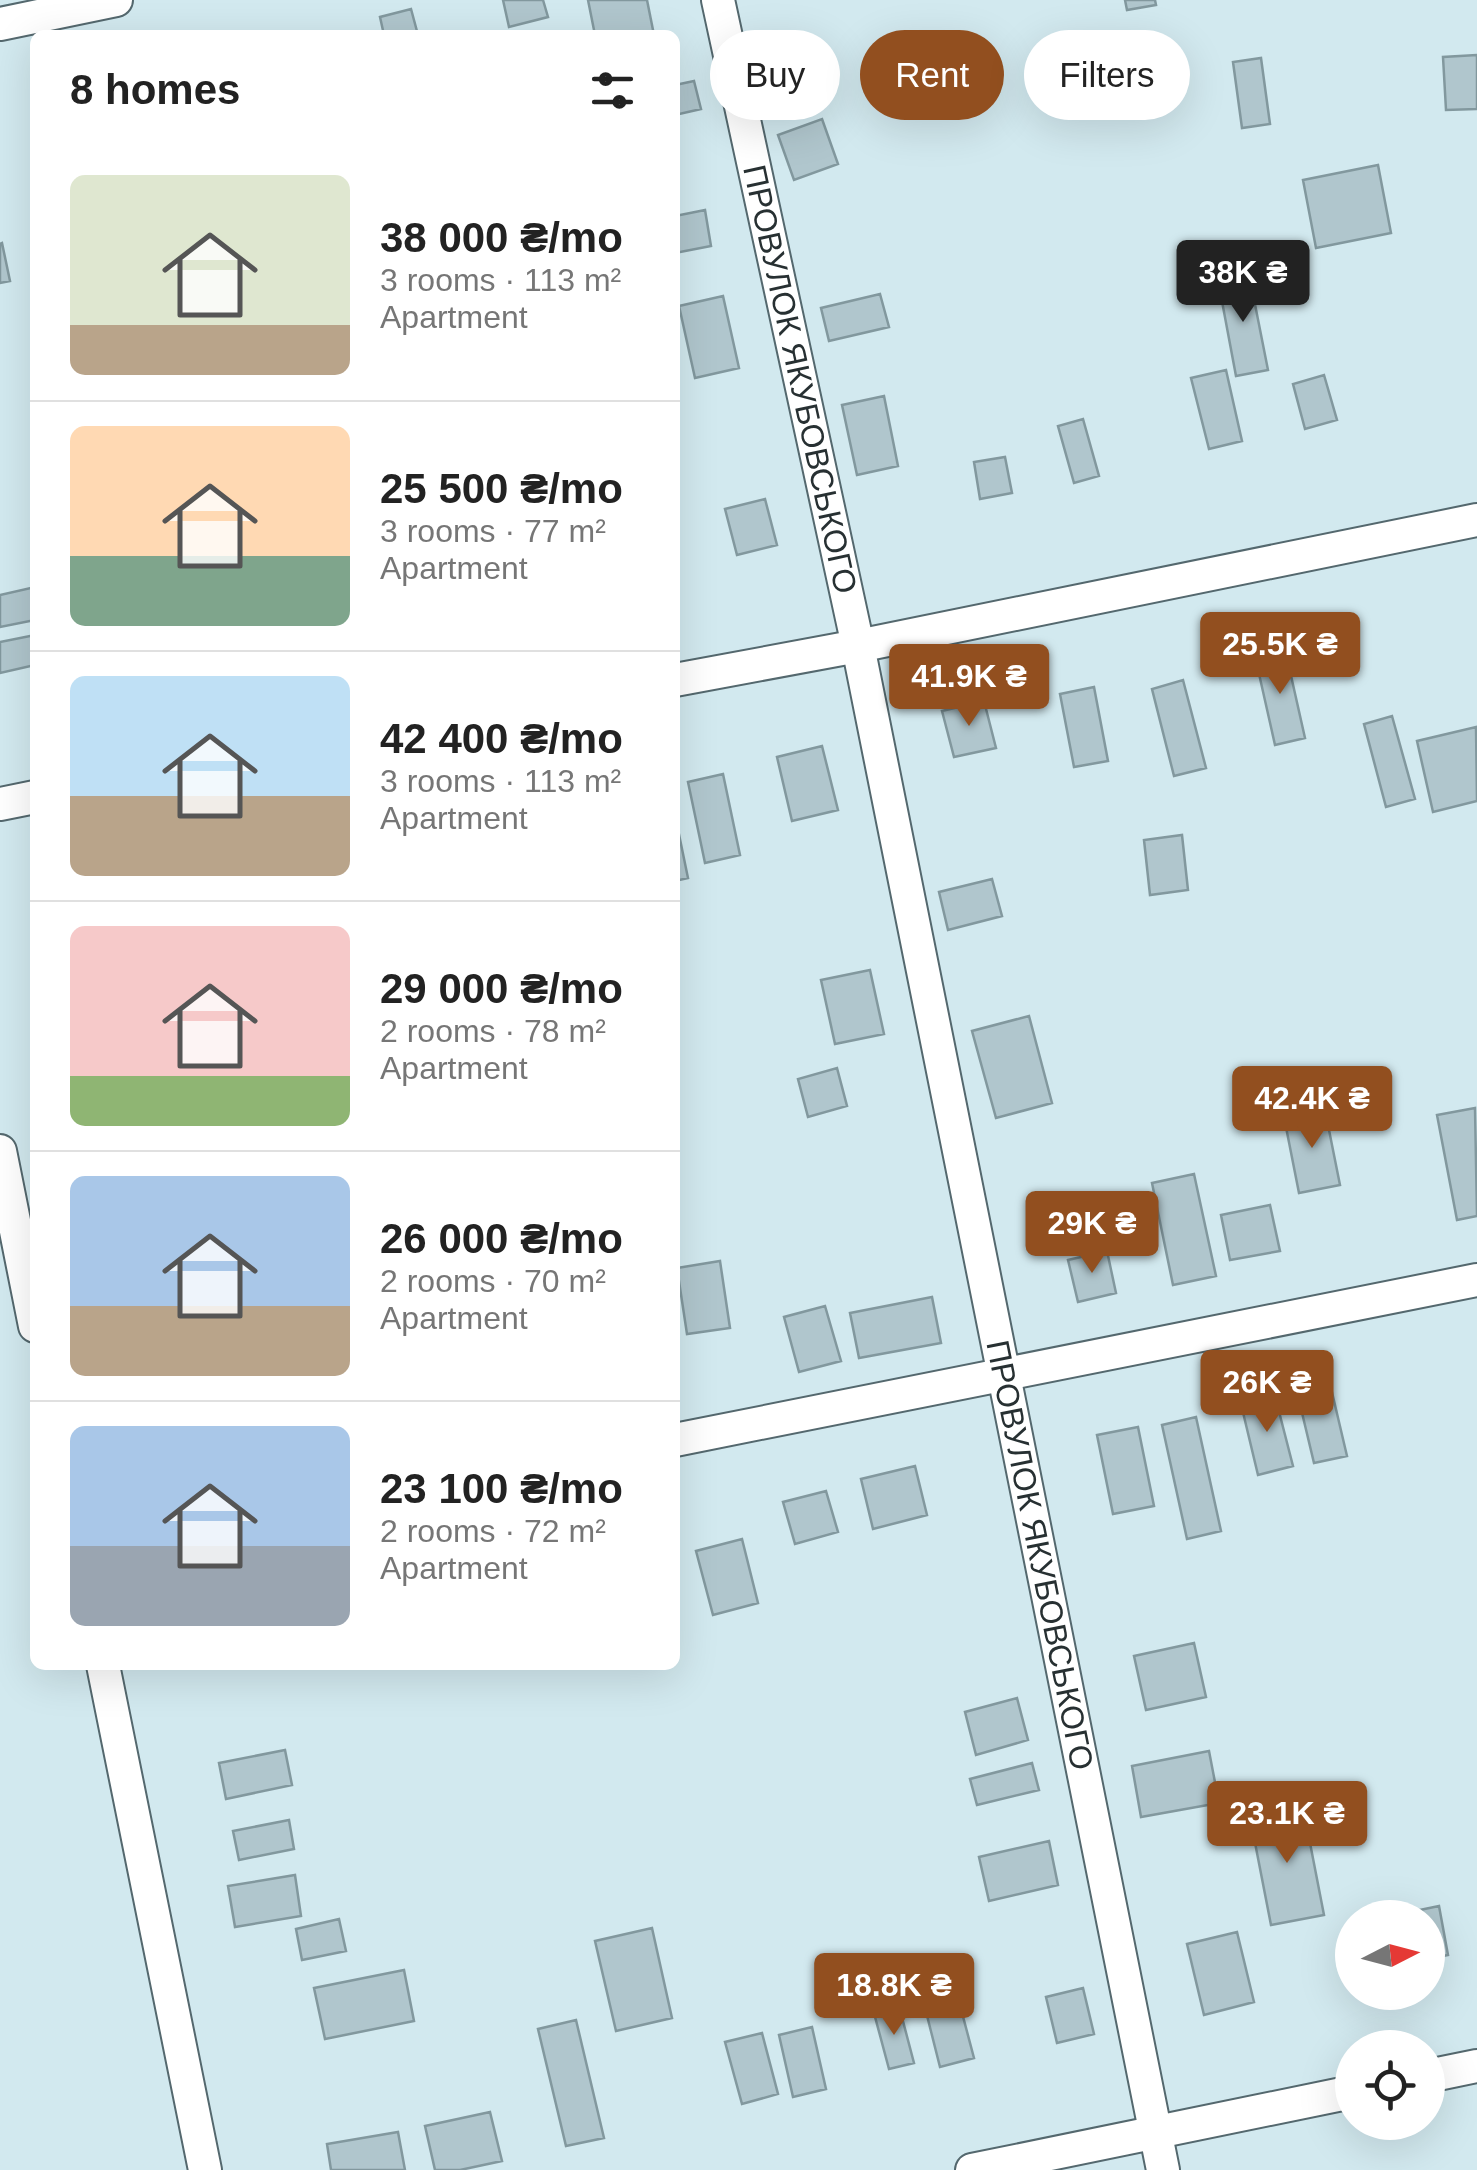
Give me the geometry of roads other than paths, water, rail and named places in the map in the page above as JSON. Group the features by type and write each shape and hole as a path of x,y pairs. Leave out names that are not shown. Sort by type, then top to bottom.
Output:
{"street":[{"path":"0,24 116,0"},
{"name":"ПРОВУЛОК ЯКУБОВСЬКОГО","path":"718,0 858,646 1163,2170"},
{"path":"680,679 1477,520"},
{"path":"0,804 30,799"},
{"path":"0,1151 30,1301"},
{"path":"680,1439 1477,1280"},
{"path":"104,1670 205,2170"},
{"path":"1445,2073 1477,2066"},
{"path":"972,2170 1335,2095"}]}
